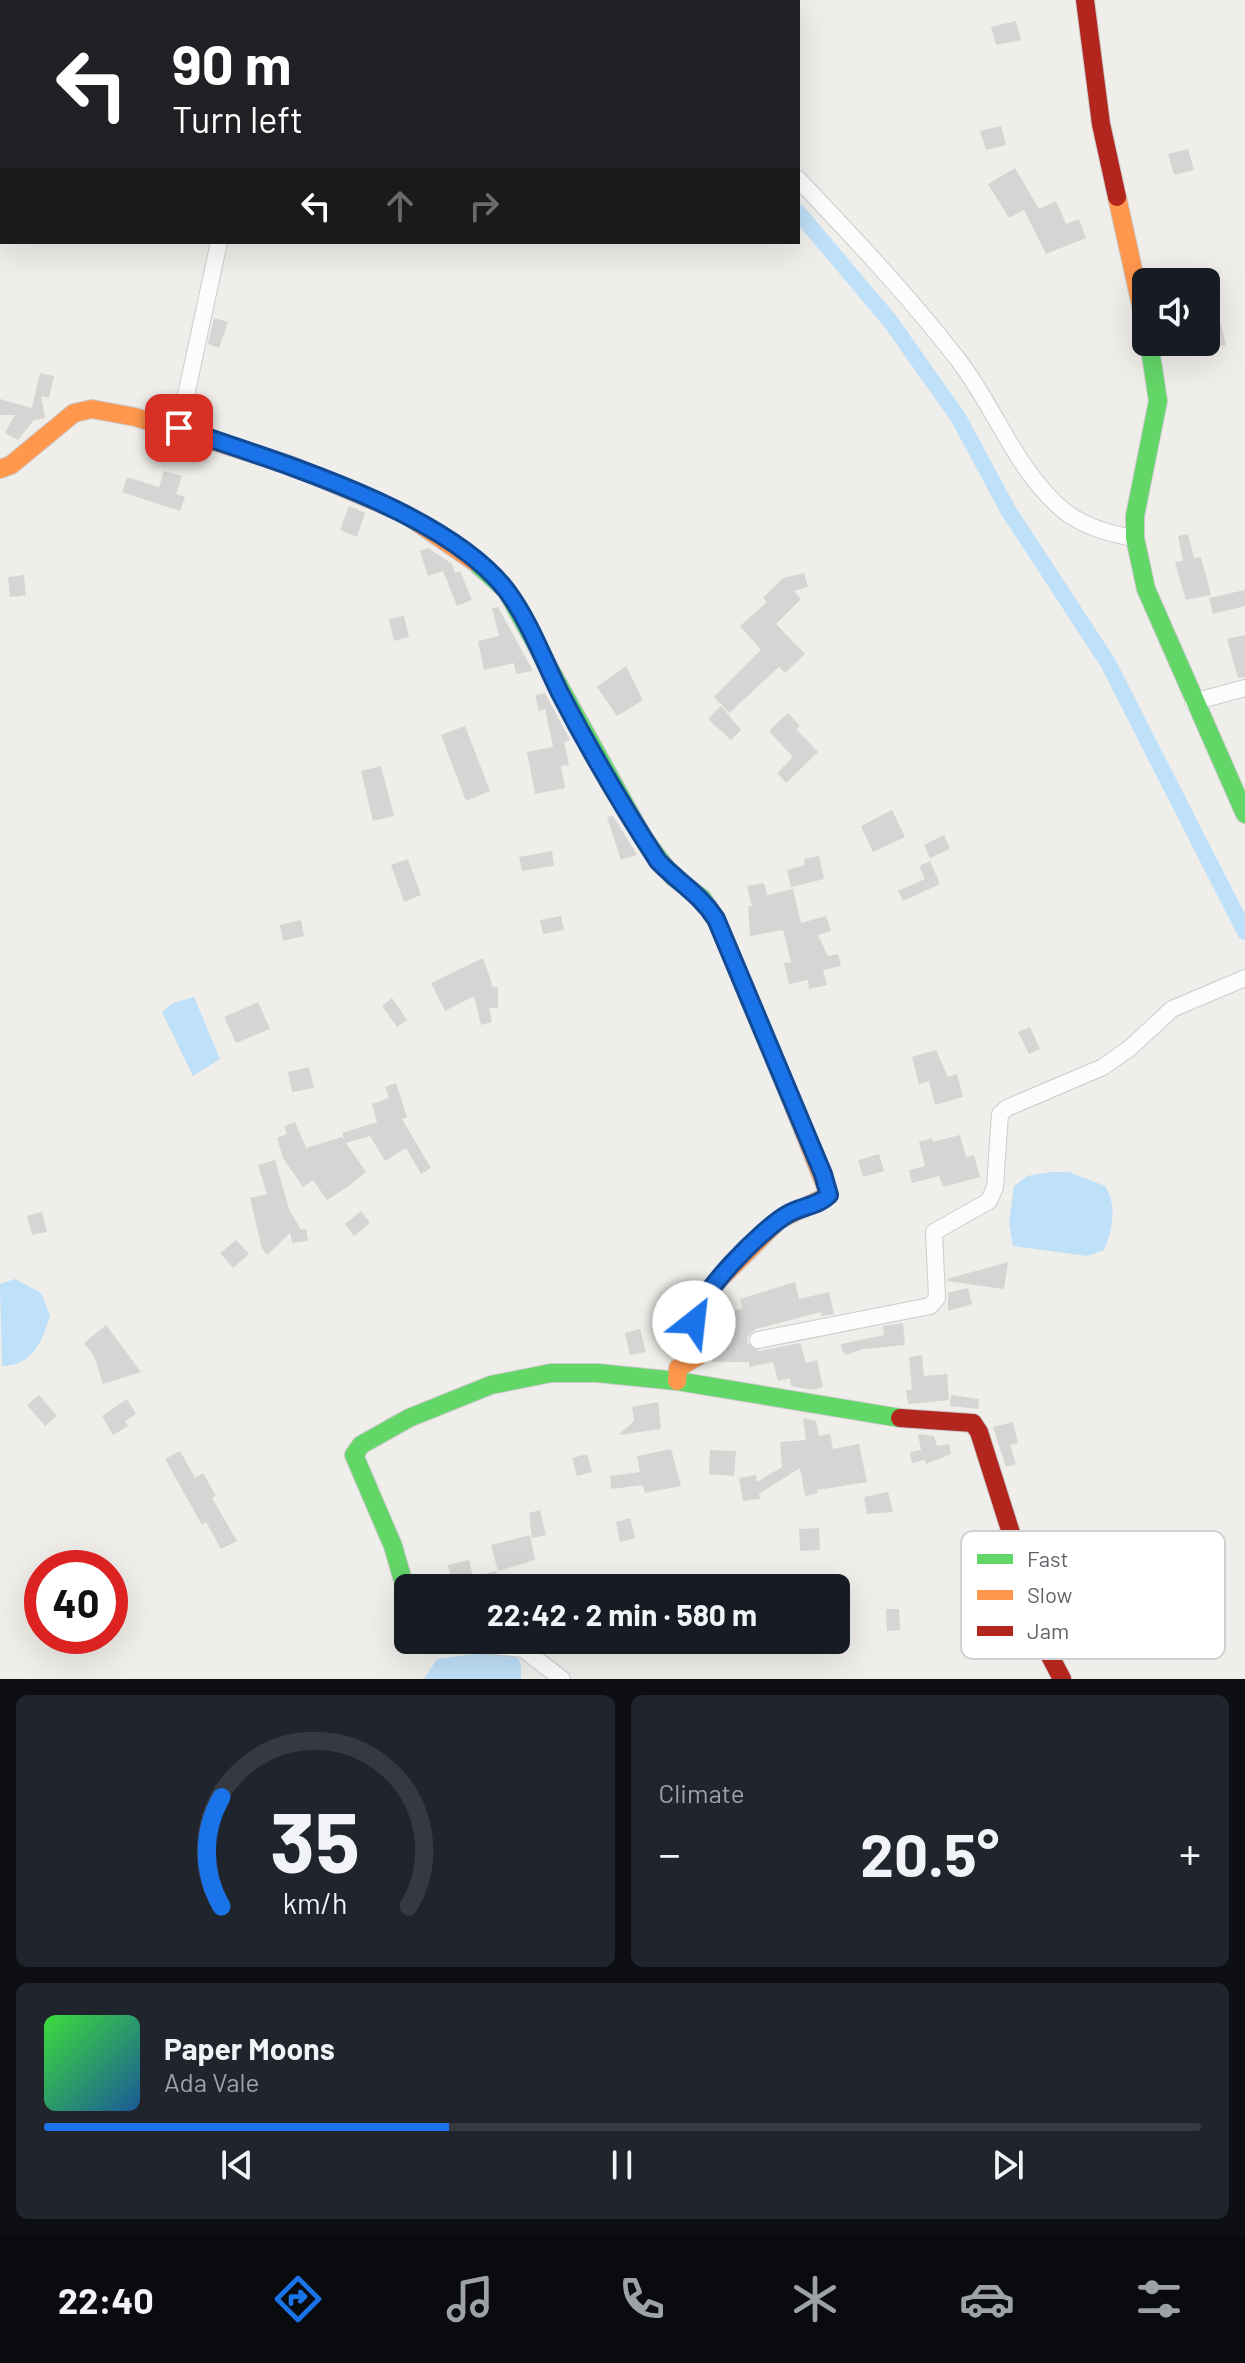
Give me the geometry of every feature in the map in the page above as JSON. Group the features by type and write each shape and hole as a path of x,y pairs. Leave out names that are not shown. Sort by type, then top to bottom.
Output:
{"street":[{"path":"1085,0 1101,124 1133,268"},
{"path":"800,181 866,252 959,361 1027,470 1063,510 1087,526 1135,538"},
{"path":"179,428 219,244"},
{"path":"1151,356 1158,401 1135,516 1135,538 1146,589 1193,702 1245,814"},
{"path":"0,469 24,455 66,418 92,409 179,428 290,465 405,514 488,571 519,610 612,786 658,861 673,877 702,898 716,919 823,1174 829,1195 773,1224 707,1294 694,1314 698,1356 678,1368 677,1381"},
{"path":"1193,702 1245,688"},
{"path":"758,1340 930,1306 937,1298 934,1232 989,1201 995,1187 1000,1114 1007,1108 1103,1067 1130,1048 1172,1009 1239,980"},
{"path":"401,1574 393,1546 354,1455 361,1445 409,1418 491,1385 551,1373 597,1373 677,1381 882,1417 973,1423 979,1432 1010,1531"},
{"path":"530,1654 562,1679"},
{"path":"1052,1659 1062,1679"}],"water":[{"path":"194,997 220,1059 193,1076 162,1012 173,1003"},
{"path":"1069,1172 1105,1186 1111,1201 1112,1218 1104,1250 1087,1256 1013,1246 1009,1223 1014,1186 1027,1176"},
{"path":"15,1279 41,1293 50,1315 35,1350 22,1362 2,1366 0,1284"},
{"path":"474,1654 516,1654 521,1664 521,1679 424,1679 437,1659"}],"building":[{"path":"1016,21 1021,40 996,45 991,27"},
{"path":"1001,126 1006,145 986,150 980,131"},
{"path":"1188,149 1194,170 1174,175 1168,154"},
{"path":"1015,168 1039,209 1056,201 1066,224 1079,219 1086,238 1046,254 1024,210 1009,218 988,184"},
{"path":"214,318 228,322 219,348 208,344"},
{"path":"1220,320 1226,345 1220,346"},
{"path":"40,373 54,376 49,398 41,396 45,418 34,420 18,440 5,433 15,415 0,415 0,399 32,408"},
{"path":"164,471 182,476 176,494 185,497 180,511 122,492 127,477 159,487"},
{"path":"349,506 365,513 357,537 340,530"},
{"path":"1188,534 1194,558 1201,557 1211,595 1186,600 1175,562 1183,561 1178,536"},
{"path":"428,548 452,564 455,573 460,571 472,600 457,606 443,571 428,576 420,551"},
{"path":"804,573 808,587 794,591 801,599 776,624 805,654 785,673 779,667 729,713 714,697 761,650 740,626 767,602 763,598 783,578"},
{"path":"24,575 26,595 10,597 8,577"},
{"path":"1245,590 1245,606 1213,614 1209,598"},
{"path":"498,607 533,671 516,674 514,663 484,670 478,641 499,636 492,608"},
{"path":"404,616 409,637 394,641 389,619"},
{"path":"1245,635 1245,677 1238,678 1227,639"},
{"path":"626,666 643,700 617,716 597,687"},
{"path":"545,693 570,740 564,742 569,765 561,766 565,788 535,794 527,752 553,747 545,709 539,711 535,695"},
{"path":"721,706 741,730 731,740 708,719"},
{"path":"788,713 800,726 796,729 818,752 786,783 777,773 793,757 769,731"},
{"path":"465,726 490,791 466,801 441,735"},
{"path":"381,766 394,816 373,821 361,771"},
{"path":"892,810 905,837 873,852 861,826"},
{"path":"613,816 636,855 621,860 607,817"},
{"path":"944,835 950,849 930,858 924,845"},
{"path":"552,851 554,866 522,871 519,857"},
{"path":"819,856 824,879 791,887 787,870 805,865 804,859"},
{"path":"408,859 421,895 404,902 391,865"},
{"path":"930,861 940,884 903,901 898,891 925,879 919,866"},
{"path":"764,883 767,895 793,889 801,923 826,916 831,931 818,935 828,956 838,954 841,966 823,970 827,985 809,989 808,980 789,984 784,963 791,962 783,930 750,936 748,906 752,906 747,886"},
{"path":"561,916 564,930 543,934 540,920"},
{"path":"301,920 304,936 283,941 280,925"},
{"path":"483,958 493,987 498,987 498,1008 489,1008 492,1022 481,1025 474,996 445,1011 431,983"},
{"path":"392,998 407,1020 397,1027 382,1006"},
{"path":"258,1002 270,1029 236,1043 224,1017"},
{"path":"1030,1027 1040,1049 1029,1054 1018,1032"},
{"path":"936,1050 948,1077 957,1074 963,1097 935,1105 929,1081 919,1084 912,1057"},
{"path":"309,1067 314,1088 292,1092 288,1072"},
{"path":"396,1083 407,1117 402,1119 431,1168 421,1174 406,1148 385,1161 370,1136 346,1143 366,1172 346,1188 327,1200 313,1180 303,1187 283,1158 277,1138 287,1134 284,1126 295,1122 306,1148 342,1137 345,1141 342,1133 377,1122 372,1104 389,1098 385,1087"},
{"path":"960,1135 966,1157 974,1155 980,1177 943,1187 939,1176 912,1183 909,1170 925,1166 919,1142"},
{"path":"879,1154 884,1171 863,1177 858,1160"},
{"path":"275,1160 289,1209 301,1230 306,1229 308,1241 292,1243 290,1233 267,1255 262,1249 250,1198 267,1194 258,1165"},
{"path":"361,1211 370,1223 354,1236 345,1224"},
{"path":"42,1212 47,1232 32,1235 27,1216"},
{"path":"236,1240 249,1254 233,1268 220,1253"},
{"path":"1008,1262 1004,1289 947,1281 947,1279"},
{"path":"795,1282 799,1299 829,1292 834,1314 821,1316 821,1312 756,1329 748,1336 747,1343 759,1351 800,1343 806,1363 817,1360 823,1387 813,1390 791,1386 790,1378 778,1381 773,1362 749,1367 749,1362 712,1362 709,1323 712,1313 742,1309 740,1299"},
{"path":"968,1288 972,1304 948,1311 948,1293"},
{"path":"682,1306 679,1323 682,1348 668,1357 666,1335 675,1334 669,1308"},
{"path":"903,1323 905,1345 863,1349 846,1355 842,1351 841,1344 884,1335 883,1326"},
{"path":"106,1325 141,1372 103,1384 94,1356 84,1343"},
{"path":"640,1329 646,1352 630,1355 625,1333"},
{"path":"922,1355 924,1376 947,1374 949,1400 908,1404 906,1390 912,1390 909,1357"},
{"path":"39,1395 57,1416 45,1426 27,1405"},
{"path":"951,1395 979,1399 978,1409 950,1406"},
{"path":"127,1399 136,1414 125,1421 128,1426 113,1435 102,1416"},
{"path":"658,1402 661,1429 618,1435 634,1421 632,1407"},
{"path":"803,1418 816,1421 819,1436 830,1434 833,1449 859,1444 867,1482 817,1490 818,1493 805,1496 800,1468 759,1494 760,1499 743,1501 739,1478 756,1475 757,1482 782,1467 780,1442 806,1440"},
{"path":"1013,1422 1018,1443 1010,1445 1016,1464 1006,1467 993,1427"},
{"path":"918,1434 934,1436 937,1446 949,1444 951,1454 926,1464 925,1460 912,1463 910,1452 921,1450"},
{"path":"671,1449 681,1486 645,1493 643,1485 611,1489 610,1476 640,1472 637,1456"},
{"path":"710,1450 736,1451 734,1476 709,1474"},
{"path":"180,1451 195,1478 203,1473 216,1496 212,1498 237,1541 221,1549 206,1522 202,1525 165,1459"},
{"path":"587,1454 592,1472 577,1476 572,1458"},
{"path":"888,1492 893,1512 867,1514 864,1497"},
{"path":"540,1510 546,1535 532,1538 529,1513"},
{"path":"630,1518 635,1538 620,1542 616,1522"},
{"path":"819,1528 820,1550 800,1551 799,1529"},
{"path":"530,1535 535,1560 498,1571 491,1545"},
{"path":"469,1560 472,1574 450,1574 448,1565"},
{"path":"886,1609 899,1609 900,1630 887,1631"}],"waterway":[{"path":"800,214 890,321 958,417 1008,510 1108,663 1245,932"}],"traffic: fast":[{"path":"1151,356 1158,401 1135,516 1135,538 1146,589 1245,814"},
{"path":"475,562 506,590 644,839 673,877 702,898 716,919 790,1097"},
{"path":"401,1574 393,1546 354,1455 361,1445 409,1418 491,1385 551,1373 597,1373 677,1381 900,1418"}],"traffic: slow":[{"path":"1117,197 1133,268"},
{"path":"0,469 11,465 74,413 92,409 135,417 290,465 405,514 475,562"},
{"path":"677,1381 678,1368 698,1356 694,1318 710,1289 779,1220 829,1195 790,1097"}],"traffic: jam":[{"path":"1085,0 1101,124 1117,197"},
{"path":"900,1418 973,1423 979,1432 1010,1531"},
{"path":"1052,1659 1062,1679"}],"route":[{"path":"179,428 290,465 405,514 488,571 519,610 586,741 658,861 673,877 702,898 716,919 773,1051 829,1195 822,1201 788,1214 753,1241 707,1294 694,1314 694,1322"}]}
